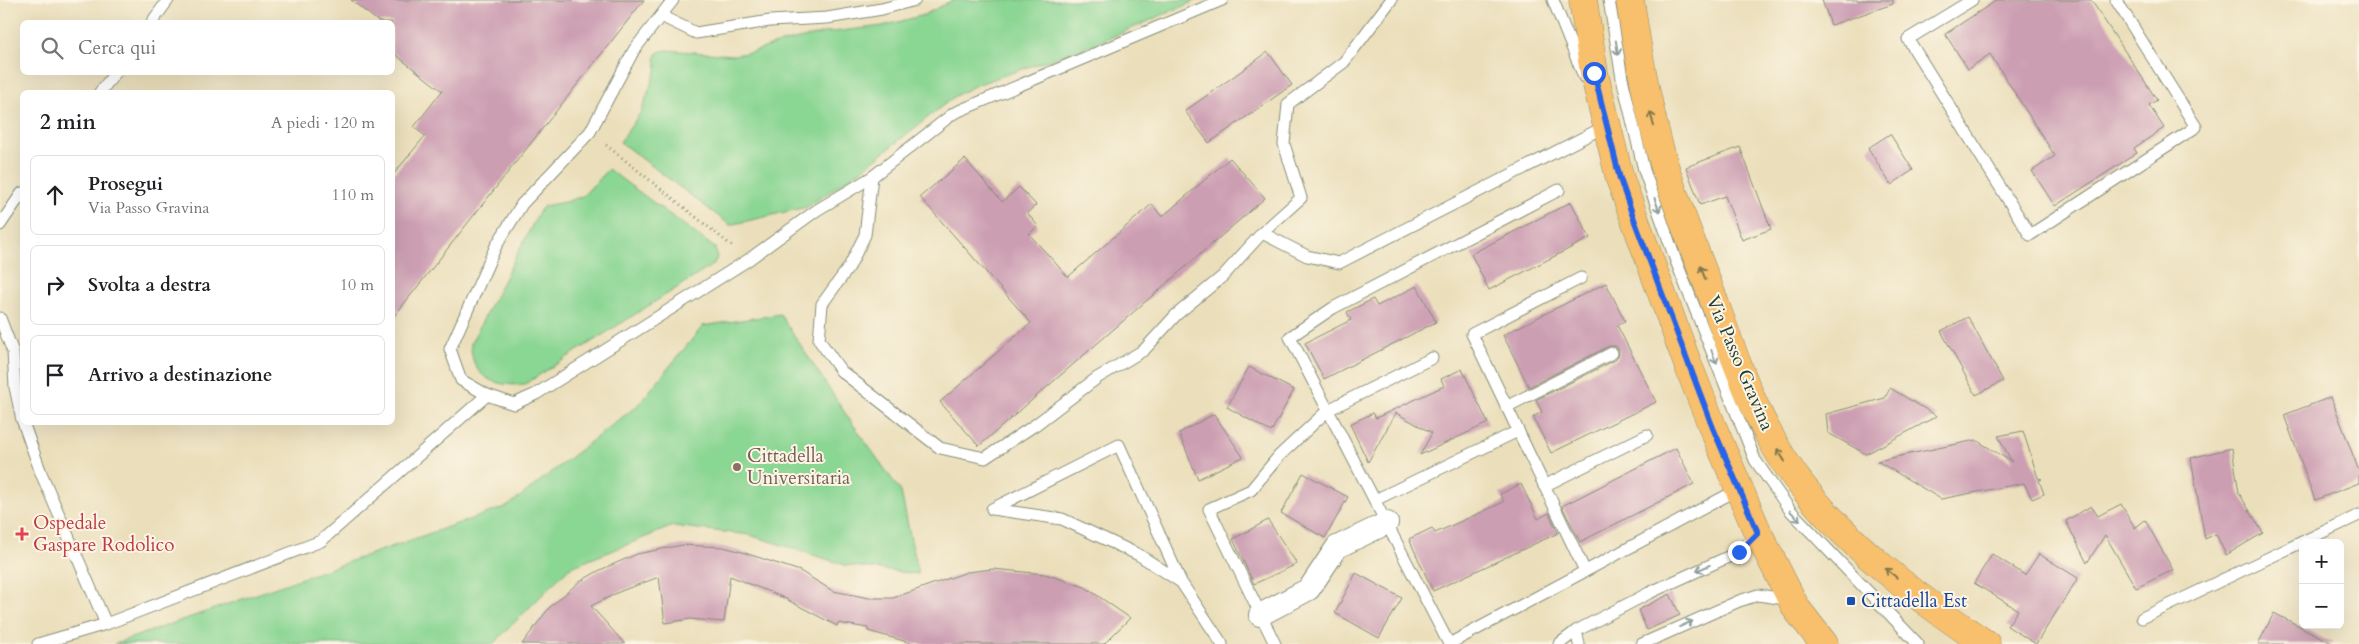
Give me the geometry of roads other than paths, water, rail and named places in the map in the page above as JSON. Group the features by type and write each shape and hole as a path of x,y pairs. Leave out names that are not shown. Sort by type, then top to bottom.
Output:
{"main road":[{"path":"1583,0 1594,73 1606,126 1620,179 1638,231 1713,428 1758,533 1796,608 1824,644"},
{"name":"Via Passo Gravina","path":"1630,0 1641,69 1664,163 1730,345 1758,412 1777,449 1796,479 1842,532 1956,624 1986,644"}],"street":[{"path":"1260,615 1309,589 1337,547 1387,523"}],"lane":[{"path":"153,20 168,0"},
{"path":"673,0 634,50 590,132 522,204 496,246 472,295 450,349 461,380 487,395 514,404 536,394 748,260 817,210 872,177 954,113 1222,0"},
{"path":"661,16 696,33 770,21 827,18 882,9 915,0"},
{"path":"872,177 866,235 848,267 822,304 819,340 841,371 940,448 985,458 1035,425 1096,378 1144,350 1176,315 1223,276 1262,233 1301,198 1284,144 1288,104 1344,62 1391,0"},
{"path":"1262,233 1307,256 1339,262 1606,126 1572,48 1554,0"},
{"path":"1609,0 1622,78 1644,170 1676,260 1755,460 1790,510 1918,644"},
{"path":"1972,0 1908,39 2030,235 2196,127 2116,0"},
{"path":"102,90 114,75"},
{"path":"1559,190 1334,308 1290,337 1449,644 1739,489"},
{"path":"0,225 20,196"},
{"path":"1581,278 1472,334 1586,572"},
{"path":"0,318 13,352 15,387 20,408"},
{"path":"1506,407 1612,353"},
{"path":"1275,644 1209,510 1250,490 1279,456 1328,410 1432,358"},
{"path":"38,644 106,624 321,541 487,395"},
{"path":"24,425 41,473 106,624"},
{"path":"1375,500 1518,431"},
{"path":"1544,486 1647,435"},
{"path":"1181,582 1139,555 1062,519 992,510 1119,444 1181,582 1222,644"},
{"path":"2142,618 2359,515"},
{"path":"1559,644 1576,632 1657,589 1739,552 1758,533"},
{"path":"1642,644 1739,601 1758,595 1779,598 1796,608"},
{"path":"1576,632 1580,644"}],"place":[{"name":"Cittadella Universitaria","path":"737,467"},
{"name":"Ospedale Gaspare Rodolico","path":"22,534"},
{"name":"Cittadella Est","path":"1851,601"}]}
